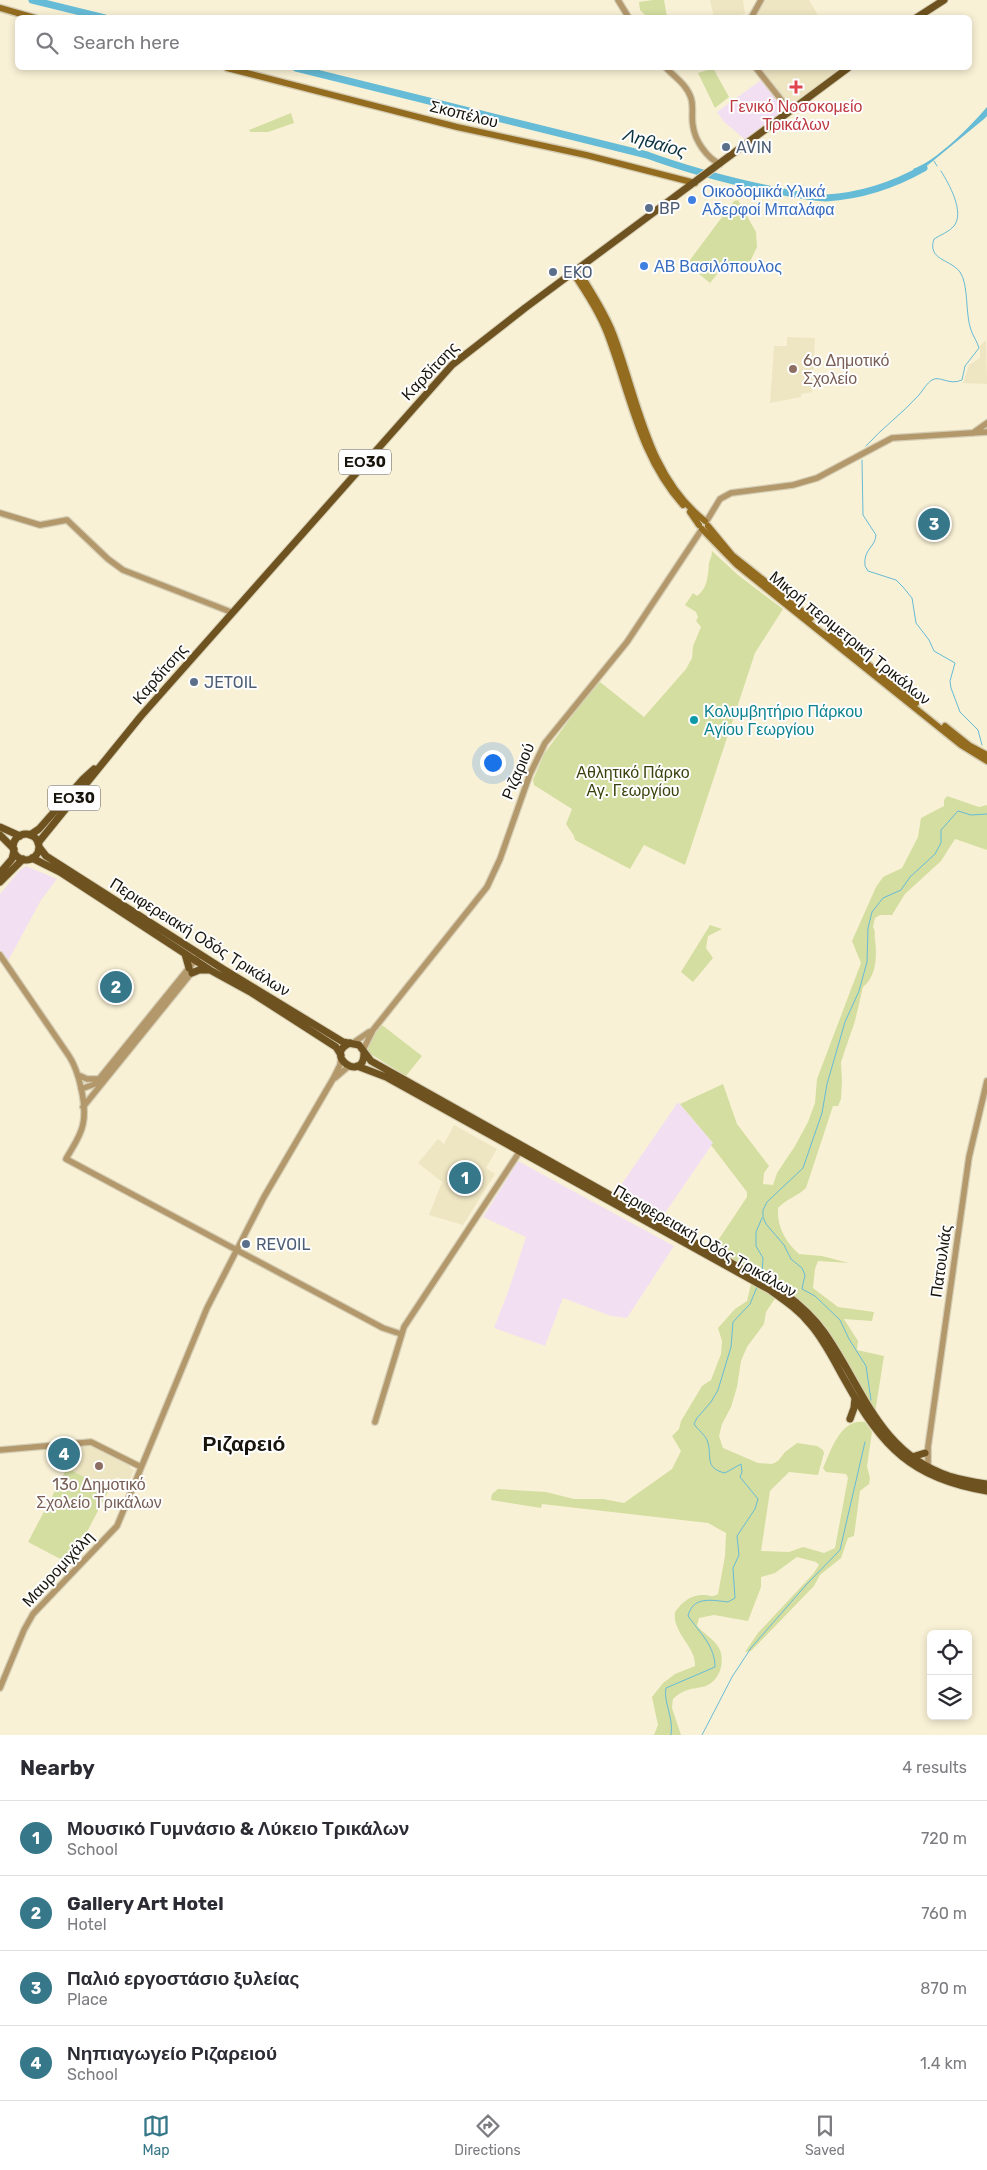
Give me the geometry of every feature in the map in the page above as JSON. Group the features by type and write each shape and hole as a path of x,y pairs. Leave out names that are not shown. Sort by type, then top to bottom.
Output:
{"main road":[{"path":"921,15 944,0"},
{"path":"0,8 24,15"},
{"name":"Σκοπέλου","path":"235,70 457,127 586,155 697,182"},
{"name":"Καρδίτσης","path":"38,845 98,766 446,371 474,346 845,70"},
{"name":"Μικρή περιμετρική Τρικάλων","path":"575,271 607,333 637,424 662,479 726,549 740,561 958,737 987,755"},
{"name":"Μικρή περιμετρική Τρικάλων","path":"704,525 736,565 961,745 987,761"},
{"name":"Καρδίτσης","path":"32,834 83,779 98,766"},
{"path":"0,827 20,836 32,834 38,845"},
{"path":"0,835 18,857 23,859 32,858"},
{"path":"0,873 12,859 16,840 20,836"},
{"name":"ΕΟ30","path":"32,858 37,854 38,845"},
{"name":"Περιφερειακή Οδός Τρικάλων","path":"38,845 46,856 200,959 331,1035 344,1042 351,1043"},
{"name":"Περιφερειακή Οδός Τρικάλων","path":"32,858 60,872 185,954 200,959 210,970 252,993 320,1036 336,1047 341,1057"},
{"path":"0,882 23,859"},
{"path":"185,954 190,971 210,970"},
{"path":"351,1043 359,1045 364,1051 362,1062 357,1066 349,1066 341,1057 344,1046 351,1043"},
{"name":"Περιφερειακή Οδός Τρικάλων","path":"364,1051 371,1061 762,1279 790,1298 809,1314 825,1334 883,1429 894,1441 926,1469 987,1484"},
{"name":"Περιφερειακή Οδός Τρικάλων","path":"357,1066 386,1077 744,1276 788,1303 816,1332 855,1397 883,1438 901,1455 959,1486 987,1491"},
{"path":"850,1419 855,1405 855,1397"},
{"path":"912,1456 927,1450"}],"street":[{"path":"618,0 627,15"},
{"path":"753,15 761,0"},
{"path":"668,70 689,94 697,139 710,156 720,164"},
{"path":"758,70 790,111"},
{"path":"971,434 987,424"},
{"name":"Ριζαριού","path":"364,1051 373,1030 487,887 500,860 530,774 545,744 632,636 720,498 730,492 793,485 817,478 892,438 987,432"},
{"path":"0,513 40,525 67,520 105,557 121,569 232,612"},
{"path":"0,955 72,1060 78,1075 83,1107 83,1126 66,1159 383,1328 401,1334"},
{"path":"81,1091 92,1086 99,1079 200,959"},
{"path":"83,1107 190,971"},
{"name":"Ριζαριού","path":"351,1043 373,1030"},
{"path":"0,1450 91,1442 141,1467 193,1338 236,1249 297,1139 333,1079 340,1065 341,1057"},
{"path":"333,1079 349,1066"},
{"path":"78,1075 87,1079 99,1079"},
{"name":"Πατουλιάς","path":"926,1469 927,1450 969,1157 987,1081"},
{"path":"81,1091 96,1090"},
{"path":"375,1422 401,1334 520,1151"},
{"name":"Μαυρομιχάλη","path":"0,1688 24,1630 33,1614 117,1526 141,1467"}],"shaded area":[{"path":"710,0 743,0 745,14 714,15"},
{"path":"766,0 809,0 818,15 756,15"},
{"name":"Γενικό Νοσοκομείο Τρικάλων","path":"763,70 839,70 790,106"},
{"path":"761,80 785,112 747,141 724,122 717,112"},
{"name":"6ο Δημοτικό Σχολείο","path":"787,337 815,338 812,392 801,394 801,397 770,403 774,346 787,346"},
{"path":"986,340 987,384 963,383 969,365 980,358 980,346"},
{"path":"26,866 57,879 41,900 8,961 0,950 0,894 18,872"},
{"path":"678,1102 713,1143 663,1216 617,1191"},
{"path":"454,1125 497,1149 486,1168 495,1174 463,1225 429,1215 442,1182 418,1163 438,1139 444,1144"},
{"path":"518,1161 674,1246 627,1318 611,1316 563,1298 545,1346 494,1328 526,1237 483,1217"},
{"name":"13ο Δημοτικό Σχολείο Τρικάλων","path":"88,1444 131,1464 130,1468 134,1470 129,1482 117,1477 109,1490 52,1462 54,1447"}],"green space":[{"path":"664,0 667,15 645,15 640,10 639,2"},
{"path":"714,70 729,97 715,108 698,73"},
{"path":"291,113 294,123 268,132 250,132 249,130"},
{"path":"738,200 756,232 757,247 745,272 734,265 728,273 718,273 710,283 687,264 734,201"},
{"name":"Αθλητικό Πάρκο Αγ. Γεωργίου","path":"712,551 738,575 783,609 755,653 685,865 644,845 630,869 575,840 566,824 572,809 534,785 533,780 544,754 594,686 600,682 644,717 686,669 692,658 693,646 701,627 696,621 698,617 696,612 685,605 693,593 697,596 701,593 705,585"},
{"path":"947,796 979,807 987,805 987,850 955,839 941,861 905,894 892,915 880,915 875,918 873,927 876,945 875,965 871,977 863,987 855,1021 841,1062 841,1099 838,1106 833,1106 806,1188 778,1208 779,1221 783,1233 799,1254 822,1256 849,1263 818,1261 813,1288 838,1307 874,1312 872,1321 844,1319 858,1341 857,1350 884,1356 875,1413 792,1296 719,1250 715,1245 747,1197 747,1192 711,1145 713,1143 680,1104 723,1084 737,1124 769,1166 764,1173 763,1184 773,1185 777,1173 808,1122 815,1103 817,1079 861,963 852,941 876,887 883,877 902,868 918,837 921,818 944,806 944,800"},
{"path":"710,925 722,929 708,936 706,948 713,958 693,982 681,972"},
{"path":"382,1025 422,1056 406,1076 366,1051 366,1044"},
{"path":"751,1284 776,1297 766,1312 764,1324 747,1347 741,1361 737,1387 719,1436 723,1448 758,1463 772,1464 778,1461 785,1452 797,1443 817,1446 824,1453 818,1475 789,1472 770,1491 761,1551 789,1552 803,1547 824,1553 835,1548 848,1478 846,1474 826,1472 823,1468 833,1445 843,1430 856,1422 865,1422 872,1432 867,1466 870,1478 869,1484 860,1491 854,1536 848,1538 841,1558 820,1575 814,1586 751,1651 745,1652 758,1633 813,1574 819,1565 816,1562 797,1557 775,1573 761,1577 761,1587 748,1621 714,1615 699,1618 697,1626 714,1642 721,1652 720,1672 711,1683 703,1687 684,1691 673,1699 672,1708 681,1735 654,1735 658,1725 652,1697 663,1683 675,1674 695,1666 692,1652 677,1626 675,1612 684,1602 692,1597 718,1594 725,1556 726,1533 708,1523 542,1504 541,1508 491,1500 492,1494 498,1489 546,1492 574,1499 603,1499 624,1503 672,1469 681,1451 672,1436 679,1429 681,1421 702,1386 711,1380 721,1354 722,1341 718,1328 735,1309 747,1301"},
{"path":"67,1468 109,1490 70,1564 28,1542"}],"water":[{"path":"987,107 987,116 984,119 917,174 913,169 932,159 942,151 963,133"}],"waterway":[{"name":"Ληθαίος","path":"32,0 93,15"},
{"name":"Ληθαίος","path":"304,70 647,155 725,179 806,196 826,198 864,192 901,180 924,168"},
{"name":"Ληθαίος","path":"934,161 937,166"},
{"path":"866,446 913,402 932,380 938,379 953,382 962,380 965,366 979,348 969,323 963,278 956,268 934,251 934,239 954,226 958,213 955,198 941,171"},
{"path":"862,460 863,515 876,535 874,543 867,552 865,566 868,571 896,580 903,587 912,598 916,623 929,640 934,651 955,663 950,681 951,688 960,712 978,730 982,745"},
{"path":"871,1400 866,1366 849,1339 840,1320 815,1296 802,1289 805,1275 802,1268 791,1259 784,1245 766,1224 763,1210 767,1202 803,1168 822,1113 827,1084 845,1022 859,991 867,962 868,928 872,912 883,898 901,890 910,877 935,854 941,843 941,830 958,811 971,815 987,814"},
{"path":"762,1218 756,1232 756,1246 763,1258 762,1275"},
{"path":"671,1735 672,1728 665,1693 666,1688 715,1667 710,1646 688,1616 690,1610 698,1602 709,1600 728,1602 735,1598 733,1568 739,1555 737,1536 755,1509 758,1499 740,1477 742,1472 741,1464 725,1473 714,1468 711,1464 707,1440 694,1424 718,1390 731,1347 733,1322 750,1304 757,1287"},
{"path":"702,1735 732,1677 751,1648 806,1585 840,1550 865,1442"}],"place":[{"name":"Γενικό Νοσοκομείο Τρικάλων","path":"796,87"},
{"name":"AVIN","path":"726,147"},
{"name":"Οικοδομικά Υλικά Αδερφοί Μπαλάφα","path":"692,200"},
{"name":"BP","path":"649,208"},
{"name":"ΑΒ Βασιλόπουλος","path":"644,266"},
{"name":"EKO","path":"553,272"},
{"name":"6ο Δημοτικό Σχολείο","path":"793,369"},
{"name":"Παλιό εργοστάσιο ξυλείας","path":"934,524"},
{"name":"JETOIL","path":"194,682"},
{"name":"Κολυμβητήριο Πάρκου Αγίου Γεωργίου","path":"694,720"},
{"name":"Gallery Art Hotel","path":"116,987"},
{"name":"Μουσικό Γυμνάσιο & Λύκειο Τρικάλων","path":"465,1178"},
{"name":"REVOIL","path":"246,1244"},
{"name":"Νηπιαγωγείο Ριζαρειού","path":"64,1454"},
{"name":"13ο Δημοτικό Σχολείο Τρικάλων","path":"99,1466"}],"district":[{"name":"Ριζαρειό","path":"244,1443"}]}
